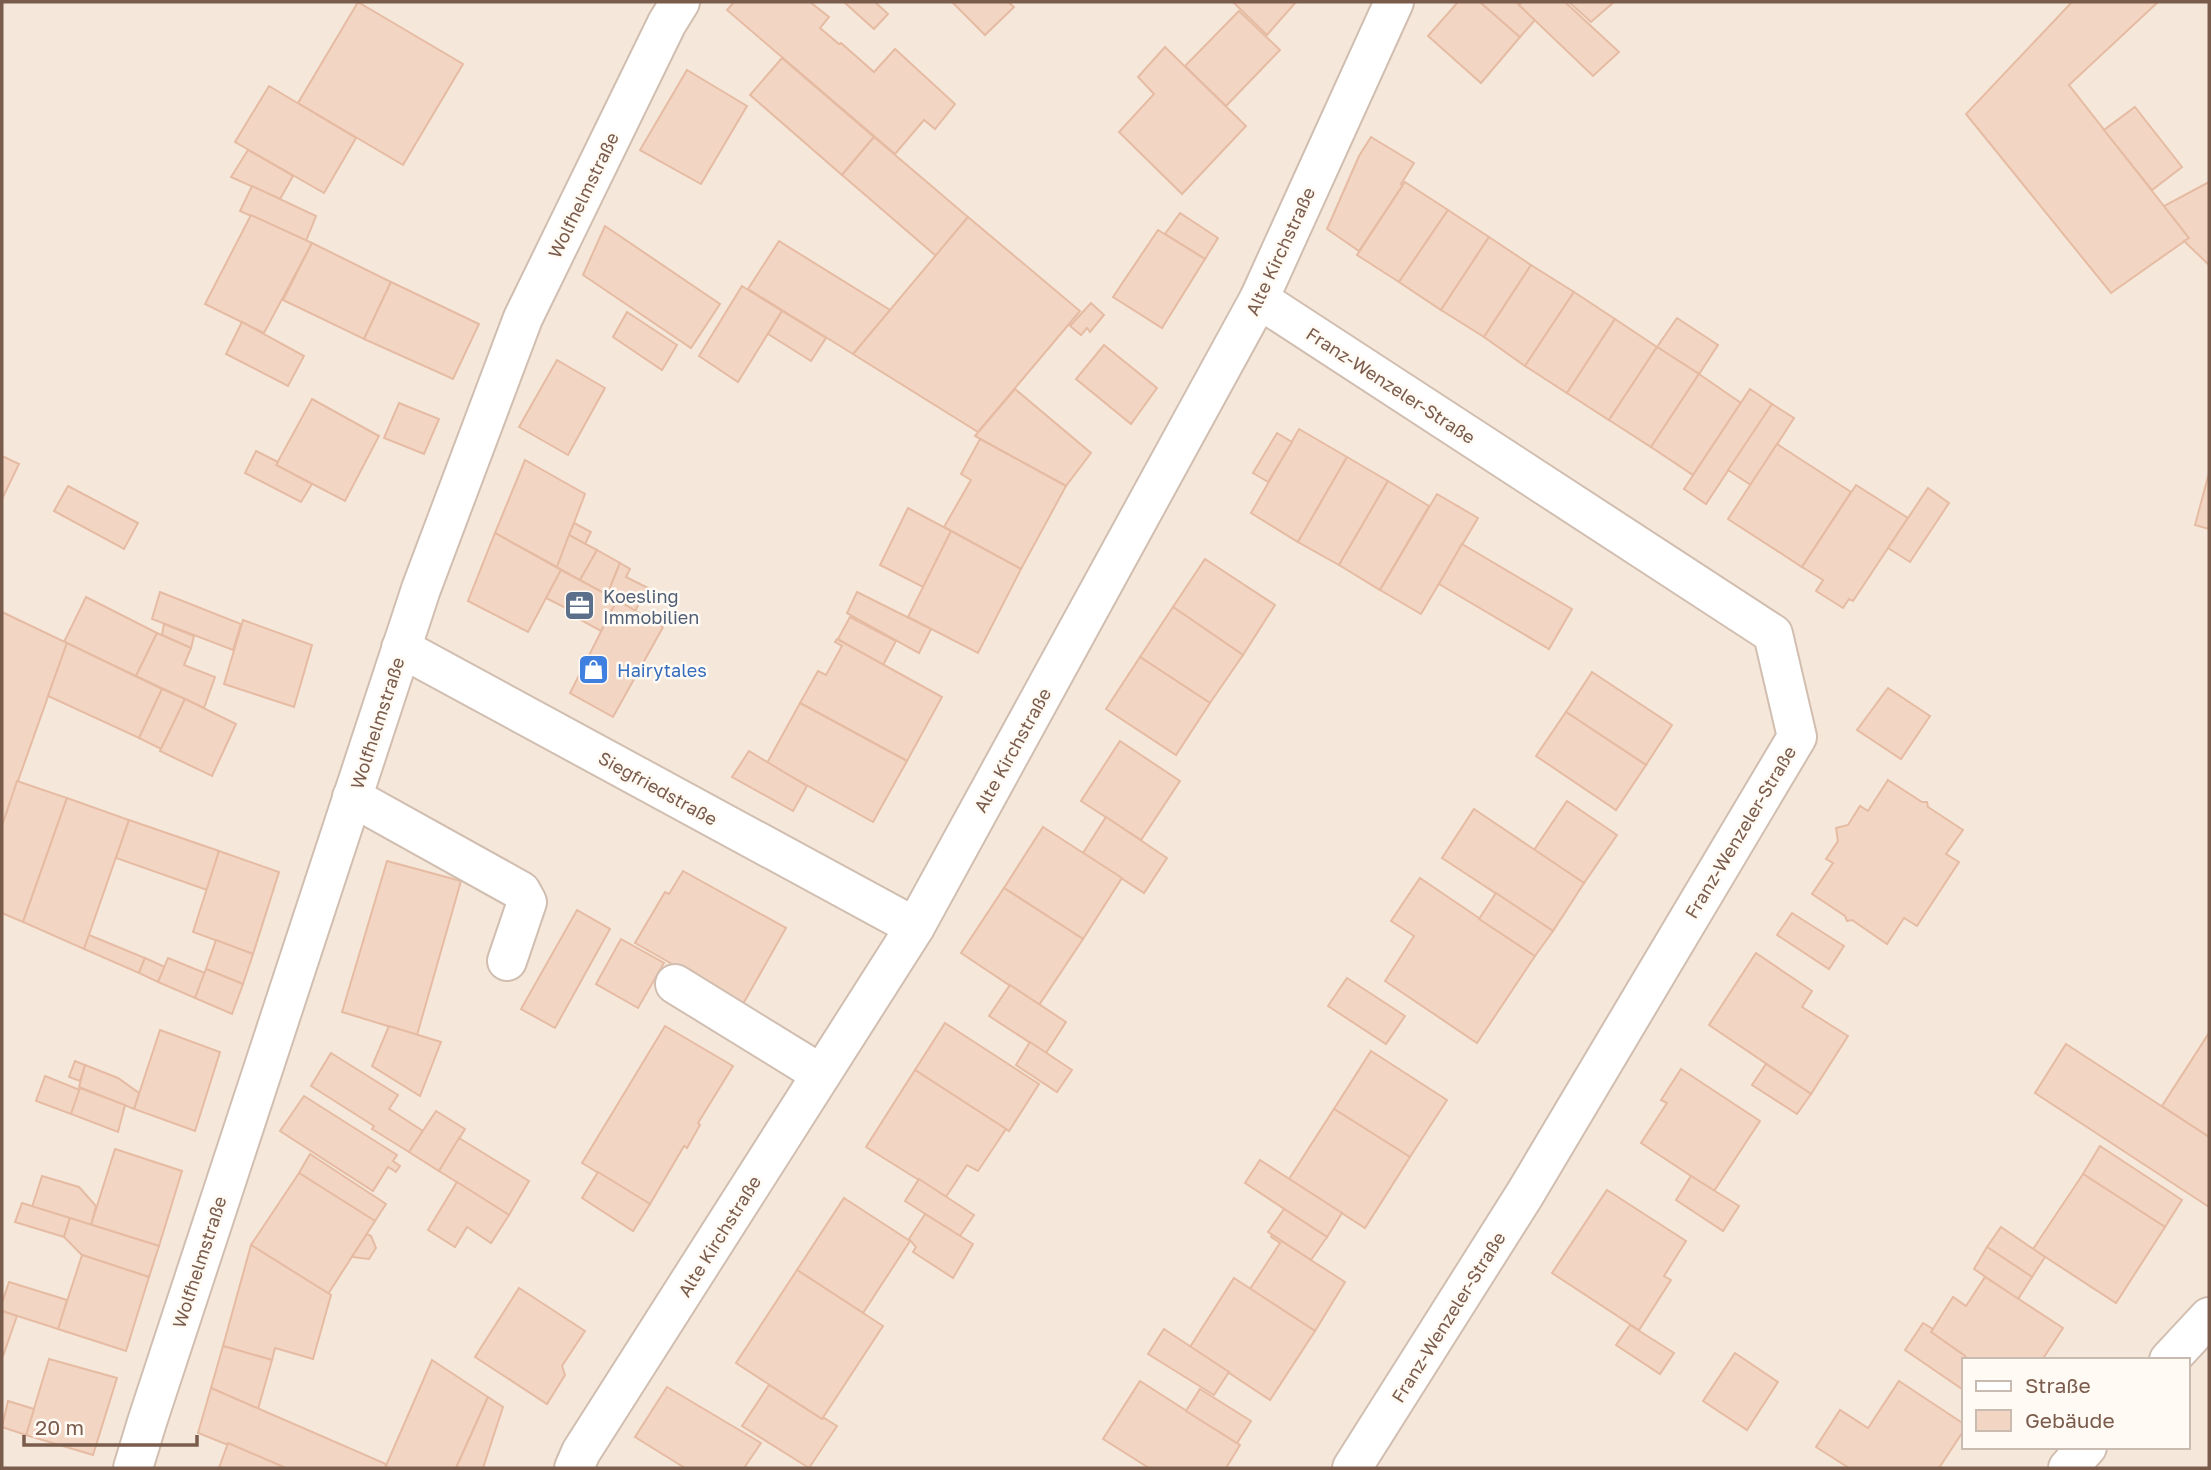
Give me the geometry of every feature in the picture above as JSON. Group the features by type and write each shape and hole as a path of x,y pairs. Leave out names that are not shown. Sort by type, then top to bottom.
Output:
{"street":[{"name":"Wolfhelmstraße","path":"133,1468 421,589 523,318 667,23 680,2"},
{"name":"Alte Kirchstraße","path":"574,1468 581,1452 915,927 1259,299 1394,2"},
{"name":"Franz-Wenzeler-Straße","path":"1259,299 1773,634 1797,737 1525,1194 1352,1468"},
{"name":"Siegfriedstraße","path":"401,648 915,927"},
{"path":"352,797 522,891 527,902 507,961"},
{"path":"675,984 821,1074"},
{"path":"2171,1358 2209,1317"},
{"path":"2068,1468 2085,1449"}],"shaded area":[{"path":"2,2 2209,2 2209,1468 2,1468"}],"building":[{"path":"358,2 463,64 403,165 298,103"},
{"path":"734,2 810,2 829,17 820,28 874,72 895,49 955,104 935,129 924,120 895,154 727,10"},
{"path":"844,2 875,2 888,14 874,29"},
{"path":"952,2 1008,2 1014,7 985,35"},
{"path":"1233,2 1296,2 1267,35"},
{"path":"1458,2 1480,2 1520,37 1481,83 1428,36"},
{"path":"1480,2 1516,2 1535,20 1520,37"},
{"path":"1522,2 1565,2 1619,52 1593,76 1519,5"},
{"path":"1569,2 1614,2 1591,22"},
{"path":"2072,2 2158,2 2069,85 2189,238 2111,293 1966,114"},
{"path":"1239,11 1280,50 1226,106 1185,66"},
{"path":"1165,47 1246,126 1182,194 1119,132 1154,94 1138,77"},
{"path":"782,58 874,137 842,175 750,95"},
{"path":"687,70 747,106 701,184 640,150"},
{"path":"269,86 356,138 324,193 235,142"},
{"path":"2135,107 2182,167 2152,190 2104,130"},
{"path":"874,137 968,217 936,256 842,175"},
{"path":"1371,137 1414,163 1401,184 1403,185 1359,251 1327,229 1359,156"},
{"path":"248,150 293,176 280,199 231,177"},
{"path":"1405,182 1448,210 1399,282 1357,255"},
{"path":"2209,182 2209,265 2184,241 2189,238 2164,206"},
{"path":"252,186 316,216 306,241 240,211"},
{"path":"1448,210 1489,237 1441,310 1399,282"},
{"path":"1180,213 1218,238 1205,259 1165,234"},
{"path":"251,215 312,243 264,333 205,304"},
{"path":"968,217 1080,311 978,432 853,354"},
{"path":"605,226 720,304 691,348 583,275"},
{"path":"1158,230 1205,259 1162,328 1113,297"},
{"path":"1489,237 1531,265 1484,337 1441,310"},
{"path":"779,241 890,310 853,354 748,289"},
{"path":"312,243 391,282 364,339 283,300"},
{"path":"1531,265 1574,292 1525,366 1484,337"},
{"path":"391,282 479,324 453,379 364,339"},
{"path":"742,286 782,311 738,382 699,356"},
{"path":"1574,292 1615,319 1567,393 1525,366"},
{"path":"1091,303 1104,315 1090,332 1087,328 1081,335 1070,326"},
{"path":"782,311 826,338 811,361 768,334"},
{"path":"627,312 677,345 662,370 613,337"},
{"path":"1677,318 1718,345 1699,374 1657,347"},
{"path":"1615,319 1657,347 1609,420 1567,393"},
{"path":"242,322 304,356 288,386 226,354"},
{"path":"1104,345 1157,388 1131,424 1076,379"},
{"path":"1657,347 1699,374 1651,447 1609,420"},
{"path":"557,360 605,388 568,455 519,427"},
{"path":"1699,374 1741,403 1693,475 1651,447"},
{"path":"1015,389 1091,453 1066,486 975,436"},
{"path":"1750,389 1772,404 1706,504 1684,489"},
{"path":"312,399 379,436 345,501 276,465"},
{"path":"399,403 439,419 424,454 384,438"},
{"path":"1772,404 1794,418 1751,485 1728,470"},
{"path":"1299,429 1347,457 1298,542 1251,513"},
{"path":"1277,433 1292,442 1268,482 1253,473"},
{"path":"980,439 1066,486 1021,569 944,527 971,480 961,474"},
{"path":"1777,444 1851,492 1802,567 1728,519"},
{"path":"256,451 312,484 301,502 245,473"},
{"path":"2,456 19,464 2,499"},
{"path":"1347,457 1388,481 1339,565 1298,542"},
{"path":"525,460 585,494 557,567 495,533"},
{"path":"2209,473 2209,529 2195,525"},
{"path":"1388,481 1429,506 1380,590 1339,565"},
{"path":"1856,485 1908,518 1853,601 1849,599 1843,608 1816,591 1823,580 1802,567"},
{"path":"68,486 138,523 124,549 54,511"},
{"path":"1928,488 1949,503 1910,562 1888,548"},
{"path":"1437,494 1478,518 1421,614 1380,590"},
{"path":"908,508 951,531 923,587 880,565"},
{"path":"574,523 591,532 585,544 569,535"},
{"path":"951,531 1021,569 978,653 908,617"},
{"path":"495,533 561,570 528,632 468,601"},
{"path":"569,535 597,550 580,580 557,567"},
{"path":"1462,544 1572,609 1549,649 1439,584"},
{"path":"597,550 620,563 607,595 580,580"},
{"path":"1205,559 1275,605 1243,655 1173,607"},
{"path":"620,563 630,569 626,577 648,588 635,611 607,595"},
{"path":"561,570 617,600 601,631 546,598"},
{"path":"160,592 241,624 233,650 152,619"},
{"path":"857,592 931,629 919,653 847,613"},
{"path":"86,597 157,633 136,676 64,642"},
{"path":"617,600 663,627 613,717 570,693"},
{"path":"1173,607 1243,655 1210,703 1140,657"},
{"path":"2,612 67,643 2,826"},
{"path":"850,617 896,641 883,665 838,639"},
{"path":"243,620 312,645 294,707 224,684"},
{"path":"164,624 194,636 191,648 162,635"},
{"path":"157,633 191,648 184,665 215,677 204,708 136,676"},
{"path":"837,639 942,697 907,761 800,703 818,671 826,675 842,646 835,642"},
{"path":"67,643 162,689 139,738 48,696"},
{"path":"1140,657 1210,703 1176,755 1106,709"},
{"path":"1592,672 1672,725 1646,765 1566,712"},
{"path":"1888,688 1930,716 1901,759 1857,730"},
{"path":"162,689 185,699 161,749 139,738"},
{"path":"185,699 236,724 212,776 160,751"},
{"path":"800,703 907,761 873,822 767,763"},
{"path":"1566,712 1646,765 1616,810 1536,756"},
{"path":"1120,741 1180,781 1141,840 1081,801"},
{"path":"749,751 807,786 793,811 732,777"},
{"path":"1888,780 1922,802 1927,802 1928,807 1963,830 1946,854 1959,862 1917,926 1904,918 1887,944 1852,920 1847,921 1845,916 1812,894 1833,863 1826,859 1838,841 1836,828 1848,825 1860,806 1868,811"},
{"path":"17,781 67,798 23,922 2,913 2,826"},
{"path":"67,798 129,820 84,949 23,922"},
{"path":"1567,801 1617,835 1584,883 1534,850"},
{"path":"1474,809 1584,883 1553,931 1442,858"},
{"path":"1106,817 1167,858 1144,893 1083,853"},
{"path":"129,820 219,851 207,890 116,858"},
{"path":"1043,827 1122,878 1083,939 1004,888"},
{"path":"219,851 279,872 253,954 193,932"},
{"path":"387,861 461,881 417,1035 342,1012"},
{"path":"683,871 786,928 743,1004 635,943 665,892 669,894"},
{"path":"1420,878 1535,956 1477,1043 1385,981 1414,936 1391,921"},
{"path":"1004,888 1083,939 1039,1005 961,953"},
{"path":"1496,893 1553,931 1535,956 1479,919"},
{"path":"577,910 610,929 555,1028 521,1009"},
{"path":"1792,913 1844,946 1829,969 1777,935"},
{"path":"89,935 145,958 139,973 84,949"},
{"path":"621,939 664,963 638,1008 596,984"},
{"path":"216,940 253,954 243,984 206,969"},
{"path":"1756,953 1812,991 1802,1007 1848,1036 1811,1094 1709,1025"},
{"path":"145,958 165,967 158,982 139,973"},
{"path":"168,958 205,973 195,998 158,982"},
{"path":"206,969 243,984 232,1014 195,998"},
{"path":"1347,978 1405,1016 1386,1044 1328,1006"},
{"path":"1010,985 1066,1022 1046,1053 989,1016"},
{"path":"945,1023 1039,1084 1009,1131 915,1070"},
{"path":"389,1026 441,1042 420,1096 372,1066"},
{"path":"665,1026 733,1066 698,1123 700,1125 687,1148 684,1146 650,1204 582,1163"},
{"path":"160,1030 220,1052 195,1131 134,1109"},
{"path":"2209,1033 2209,1137 2162,1106"},
{"path":"1030,1042 1072,1070 1057,1092 1016,1065"},
{"path":"2066,1044 2209,1137 2209,1207 2035,1093"},
{"path":"1371,1051 1447,1100 1410,1157 1334,1109"},
{"path":"331,1053 398,1095 389,1109 423,1131 409,1152 311,1086"},
{"path":"75,1061 85,1065 80,1081 69,1077"},
{"path":"1766,1064 1811,1094 1797,1114 1752,1085"},
{"path":"85,1065 118,1078 139,1093 134,1109 79,1087"},
{"path":"1681,1069 1760,1121 1714,1191 1641,1143 1667,1103 1661,1100"},
{"path":"915,1070 1006,1129 978,1171 967,1165 946,1197 866,1147"},
{"path":"45,1076 80,1090 71,1114 36,1101"},
{"path":"80,1088 125,1105 118,1132 71,1114"},
{"path":"304,1096 397,1155 393,1161 400,1166 396,1172 388,1167 373,1191 280,1131"},
{"path":"1334,1109 1410,1157 1365,1228 1289,1179"},
{"path":"436,1111 465,1129 439,1171 409,1152"},
{"path":"459,1138 529,1181 509,1215 439,1171"},
{"path":"2100,1146 2182,1200 2165,1227 2083,1174"},
{"path":"115,1149 182,1171 159,1246 91,1225"},
{"path":"310,1154 386,1204 375,1221 299,1173"},
{"path":"1260,1160 1342,1213 1327,1237 1245,1183"},
{"path":"598,1172 650,1204 633,1231 582,1198"},
{"path":"299,1173 375,1221 328,1294 251,1245"},
{"path":"2083,1174 2165,1227 2116,1303 2033,1249"},
{"path":"42,1176 79,1187 96,1206 91,1225 32,1207"},
{"path":"1691,1176 1739,1206 1723,1231 1676,1200"},
{"path":"919,1179 974,1215 960,1236 905,1201"},
{"path":"457,1182 509,1215 491,1243 467,1227 455,1247 428,1230"},
{"path":"1607,1190 1686,1241 1664,1276 1671,1280 1639,1330 1552,1273"},
{"path":"844,1198 910,1241 863,1313 797,1270"},
{"path":"22,1203 70,1218 64,1237 15,1222"},
{"path":"1284,1209 1327,1237 1311,1260 1268,1232"},
{"path":"925,1214 973,1244 953,1278 913,1252 916,1247 909,1239"},
{"path":"70,1218 159,1246 149,1277 82,1255 64,1237"},
{"path":"2001,1227 2045,1257 2032,1277 1987,1247"},
{"path":"367,1234 371,1236 376,1248 369,1259 352,1257"},
{"path":"1272,1235 1345,1282 1315,1331 1250,1289 1280,1243 1271,1237"},
{"path":"251,1245 331,1295 313,1359 275,1348 272,1360 223,1346"},
{"path":"1987,1247 2032,1277 2018,1299 1974,1269"},
{"path":"82,1255 149,1277 126,1351 58,1329"},
{"path":"797,1270 883,1326 822,1419 736,1363"},
{"path":"1985,1277 2063,1328 2043,1358 1966,1358 1931,1332 1953,1297 1966,1306"},
{"path":"1234,1278 1315,1331 1270,1400 1190,1347"},
{"path":"9,1282 67,1300 58,1329 2,1311"},
{"path":"519,1288 585,1331 562,1366 565,1375 547,1404 475,1357"},
{"path":"2,1311 17,1316 3,1356 2,1356"},
{"path":"1923,1323 1933,1329 1931,1332 1966,1358 1962,1358 1962,1389 1905,1350"},
{"path":"1630,1325 1674,1353 1660,1374 1616,1345"},
{"path":"1164,1329 1229,1372 1214,1395 1148,1354"},
{"path":"223,1346 272,1360 258,1409 211,1388"},
{"path":"1735,1353 1778,1382 1747,1430 1703,1401"},
{"path":"49,1359 117,1378 93,1455 26,1435"},
{"path":"432,1360 488,1397 456,1468 385,1468"},
{"path":"1140,1381 1240,1445 1226,1468 1149,1468 1103,1439"},
{"path":"1899,1381 1962,1423 1962,1433 1939,1468 1849,1468 1816,1447 1840,1410 1868,1428"},
{"path":"769,1385 837,1426 809,1468 742,1426"},
{"path":"667,1387 761,1443 744,1468 685,1468 635,1437"},
{"path":"211,1388 386,1464 385,1468 286,1468 198,1433"},
{"path":"1200,1389 1251,1421 1237,1443 1186,1411"},
{"path":"488,1397 503,1407 483,1468 456,1468"},
{"path":"8,1401 34,1409 26,1435 2,1427"},
{"path":"228,1443 286,1468 219,1468"}],"place":[{"name":"Koesling Immobilien","path":"580,606"},
{"name":"Hairytales","path":"594,670"}]}
